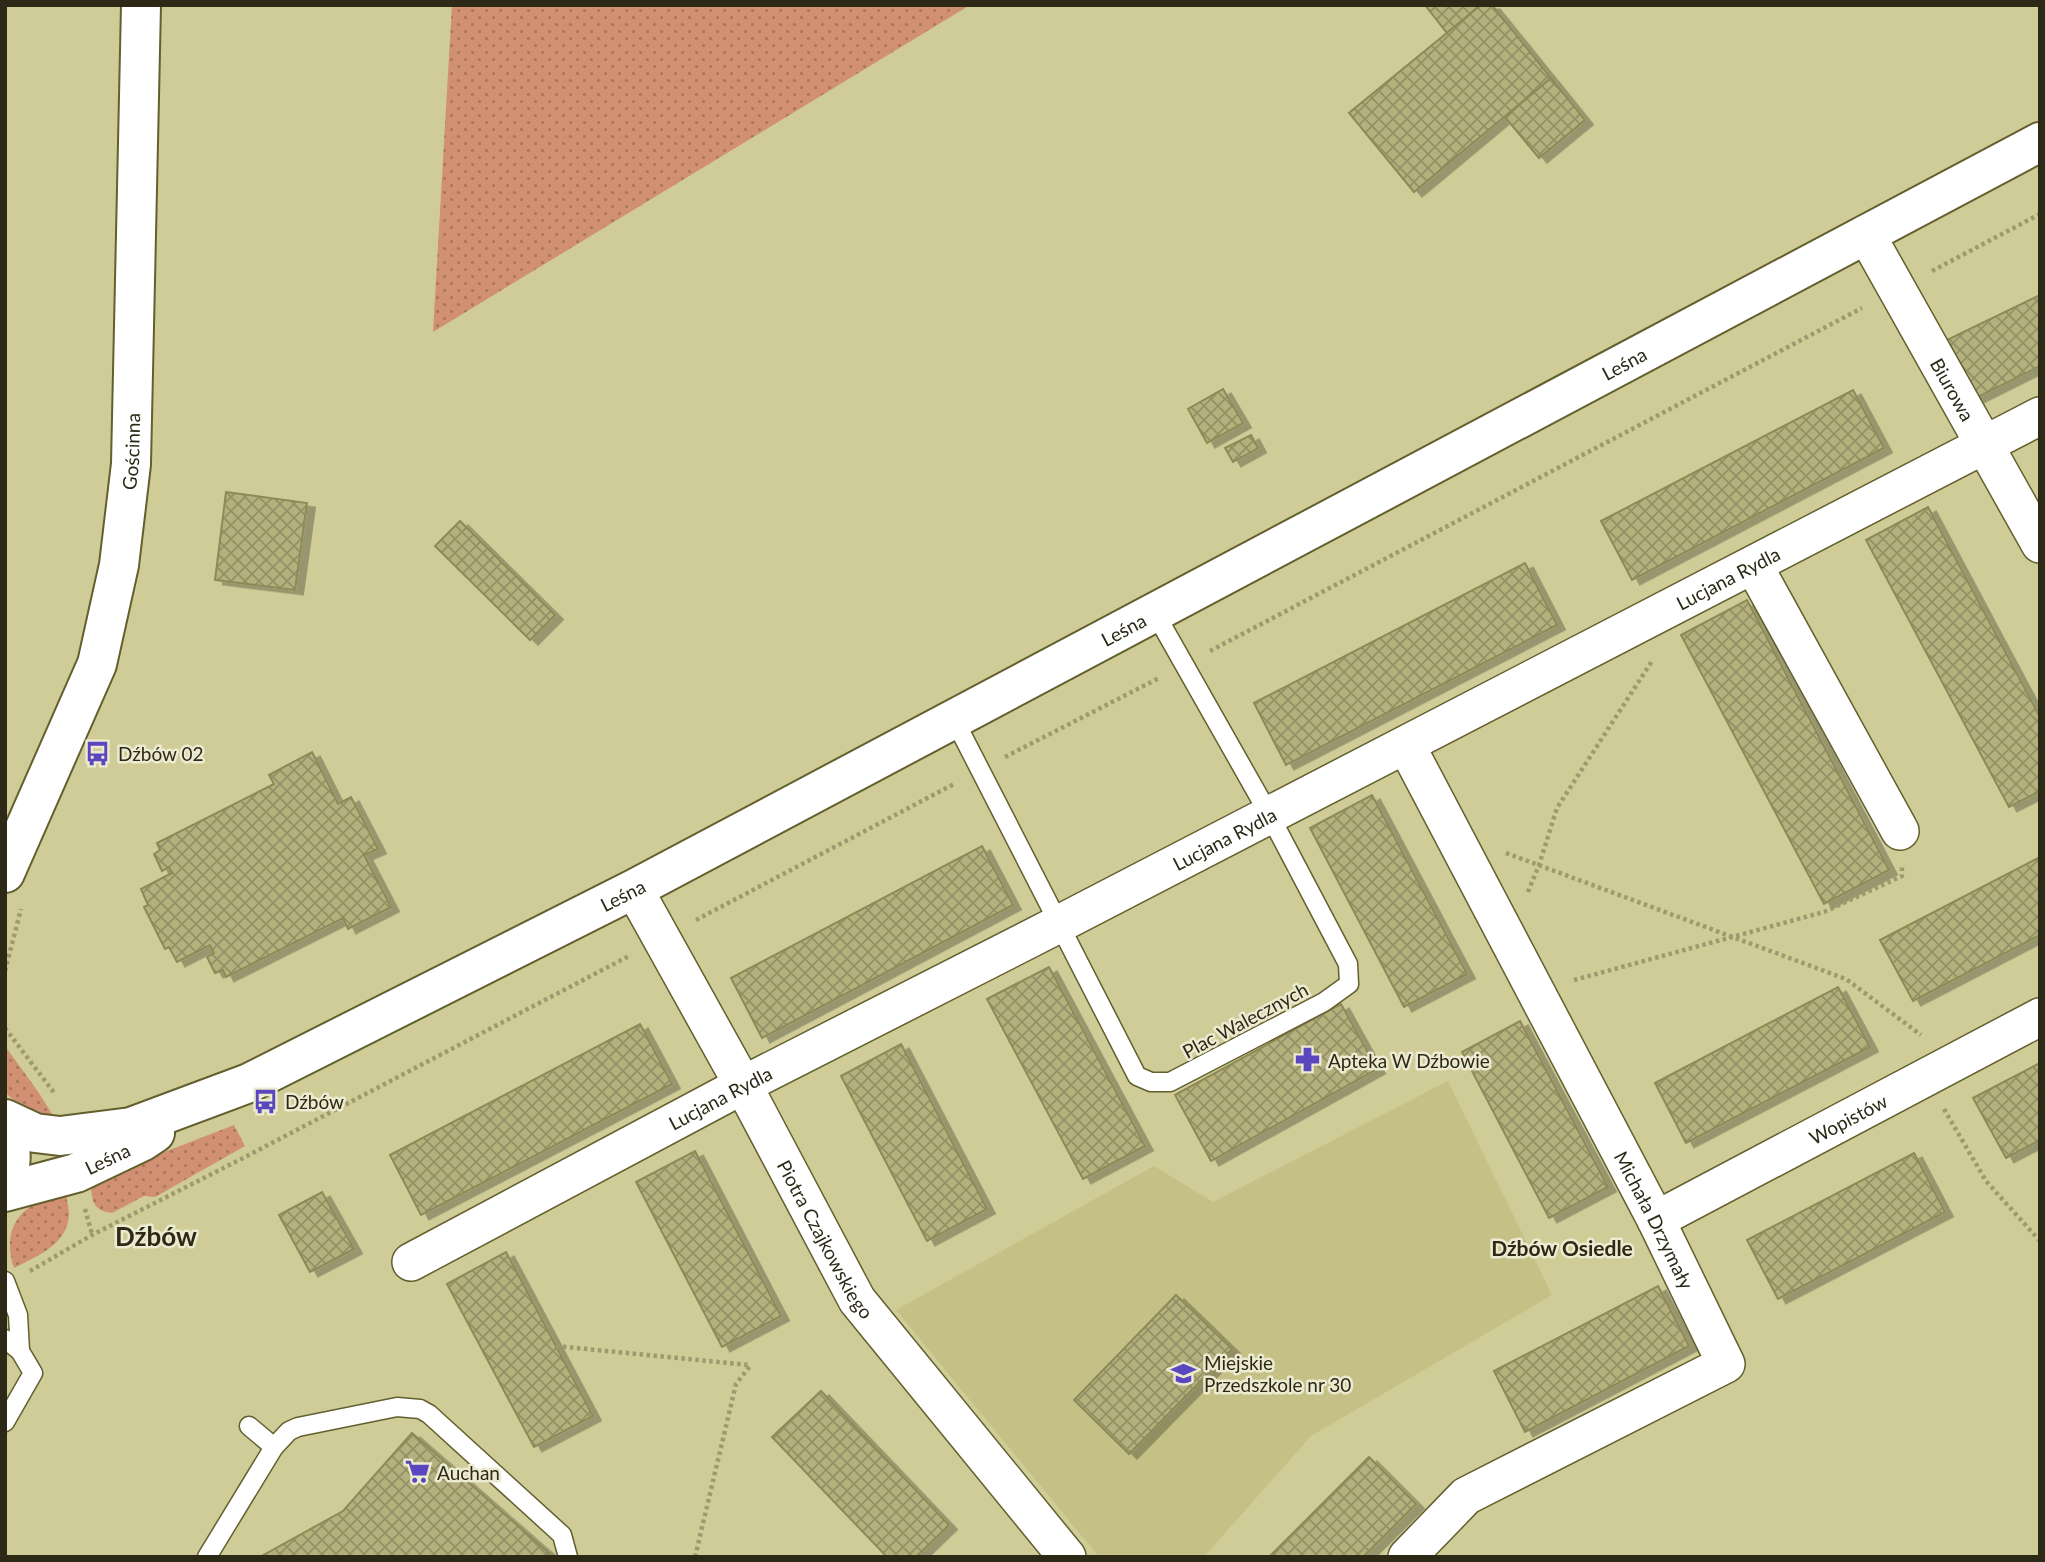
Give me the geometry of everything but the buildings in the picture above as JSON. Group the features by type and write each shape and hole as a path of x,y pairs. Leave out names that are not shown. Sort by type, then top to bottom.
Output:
{"street":[{"name":"Gościnna","path":"5,873 97,664 119,565 131,464 141,5"},
{"name":"Leśna","path":"5,1119 35,1133 71,1135 131,1127 249,1083 635,889 2040,142"},
{"name":"Biurowa","path":"1866,234 2040,544"},
{"name":"Lucjana Rydla","path":"411,1262 743,1085 1270,816 2040,416"},
{"path":"1754,566 1900,831"},
{"name":"Michała Drzymały","path":"1406,745 1656,1220 1726,1364 1466,1496 1407,1557"},
{"name":"Piotra Czajkowskiego","path":"635,889 857,1300 1067,1557"},
{"name":"Wopistów","path":"1656,1220 2040,1017"},
{"name":"Leśna","path":"5,1190 76,1173 143,1141 201,1102"},
{"path":"5,1130 11,1171 5,1190"}],"lane":[{"name":"Plac Walecznych","path":"954,719 1137,1076 1152,1082 1171,1082 1324,1002 1349,984 1349,964 1270,816 1155,613"},
{"path":"6,1283 18,1315 20,1351"},
{"path":"5,1339 20,1351 33,1373 5,1422"},
{"path":"207,1557 274,1447 289,1431 397,1407 420,1409 429,1414 562,1535 568,1557"},
{"path":"249,1426 274,1447"}],"path":[{"path":"6,1283 92,1235 2040,214"},
{"path":"1508,938 1539,865 1557,808 1672,630 1662,613"},
{"path":"1536,991 1824,912 1902,876 1900,831"},
{"path":"1452,833 1846,979 1941,1070 1986,1181 2040,1241"},
{"path":"556,1346 750,1366 736,1384 695,1557"}],"shaded area":[{"path":"452,5 970,5 433,332"},
{"path":"5,1046 55,1119 29,1115 5,1092"},
{"name":"Miejskie Przedszkole nr 30","path":"1448,1081 1552,1295 1311,1436 1204,1557 1099,1557 896,1310 1154,1166 1213,1202"},
{"path":"234,1125 245,1146 155,1197 144,1196 112,1213 105,1212 94,1203 90,1181"},
{"path":"65,1189 69,1214 65,1231 54,1245 14,1268 11,1238 20,1216 39,1201"}],"place":[{"name":"Dźbów 02","path":"98,753"},
{"name":"Apteka W Dźbowie","path":"1308,1060"},
{"name":"Dźbów","path":"265,1101"},
{"name":"Miejskie Przedszkole nr 30","path":"1184,1373"},
{"name":"Auchan","path":"417,1472"}],"district":[{"name":"Dźbów","path":"156,1236"},
{"name":"Dźbów Osiedle","path":"1562,1247"}]}
